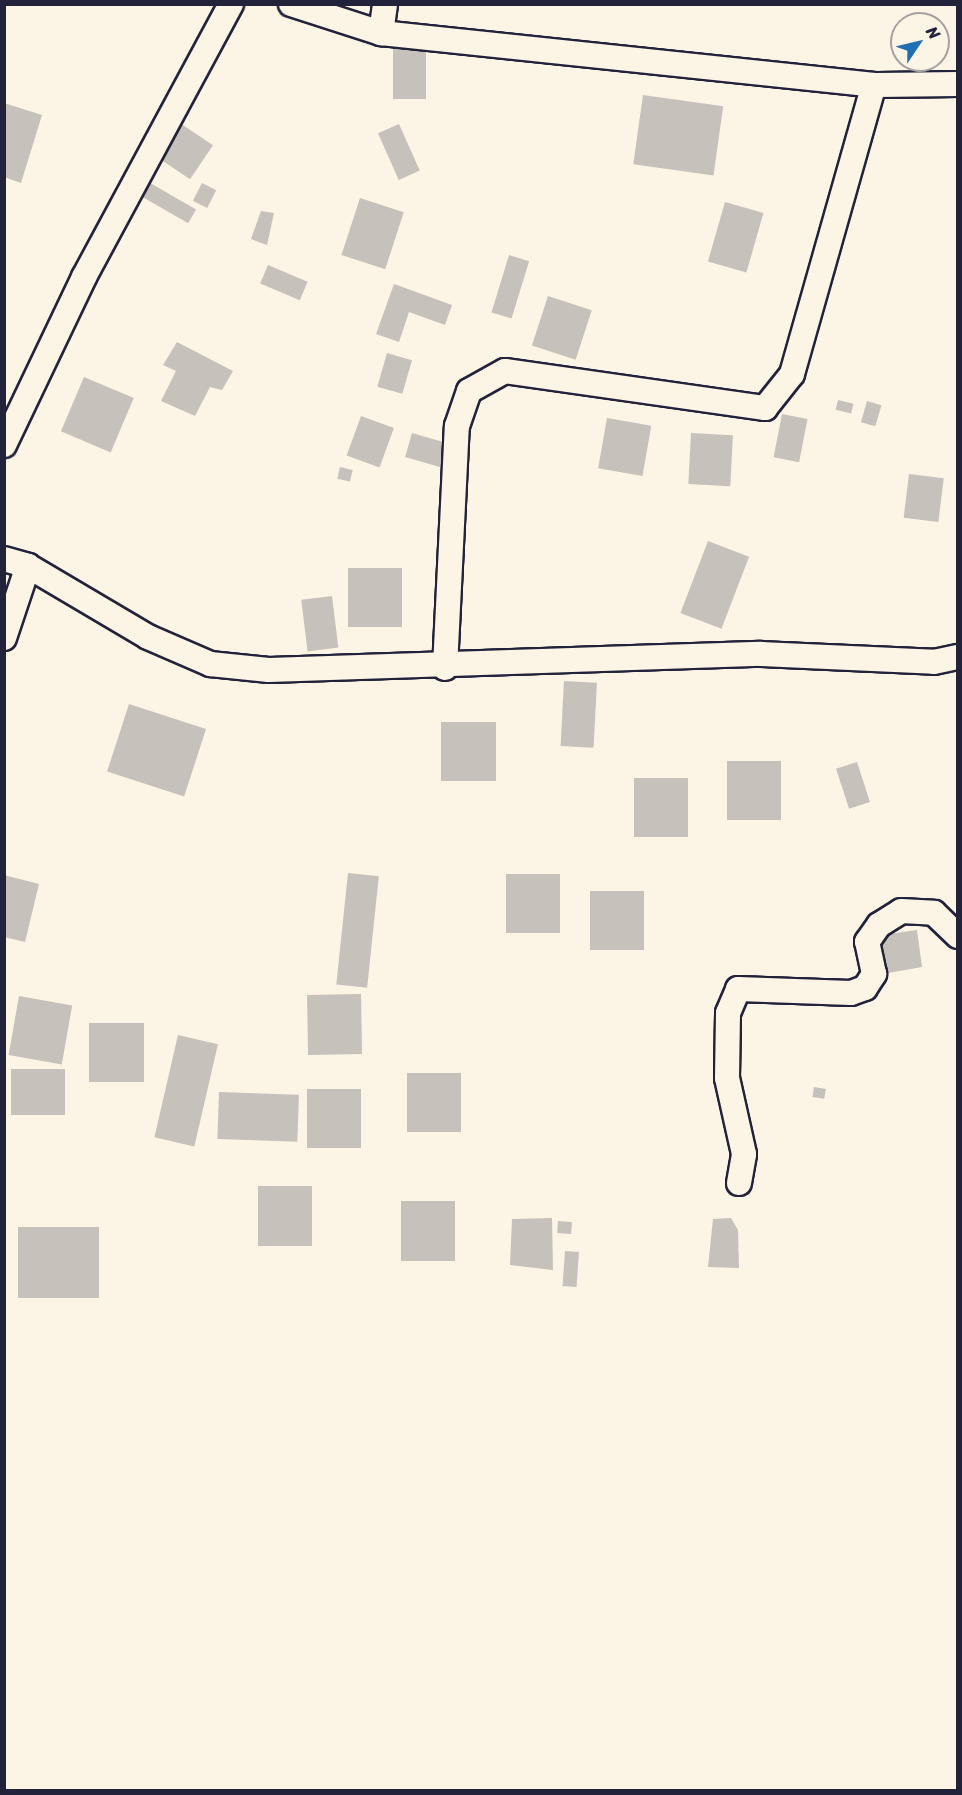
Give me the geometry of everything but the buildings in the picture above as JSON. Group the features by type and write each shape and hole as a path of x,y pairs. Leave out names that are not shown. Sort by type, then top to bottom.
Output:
{"street":[{"path":"4,445 84,277 231,4"},
{"path":"291,4 381,33 874,85 957,84"},
{"path":"381,33 385,4"},
{"path":"445,668 458,426 469,391 506,371 765,408 792,374 874,85"},
{"path":"4,559 28,566 148,637 210,664 269,670 445,668 761,654 934,662 957,657"},
{"path":"4,638 28,566"},
{"path":"739,1183 744,1154 728,1078 728,1013 738,989 851,993 865,988 874,974 867,942 879,925 902,911 934,913 957,936"}]}
